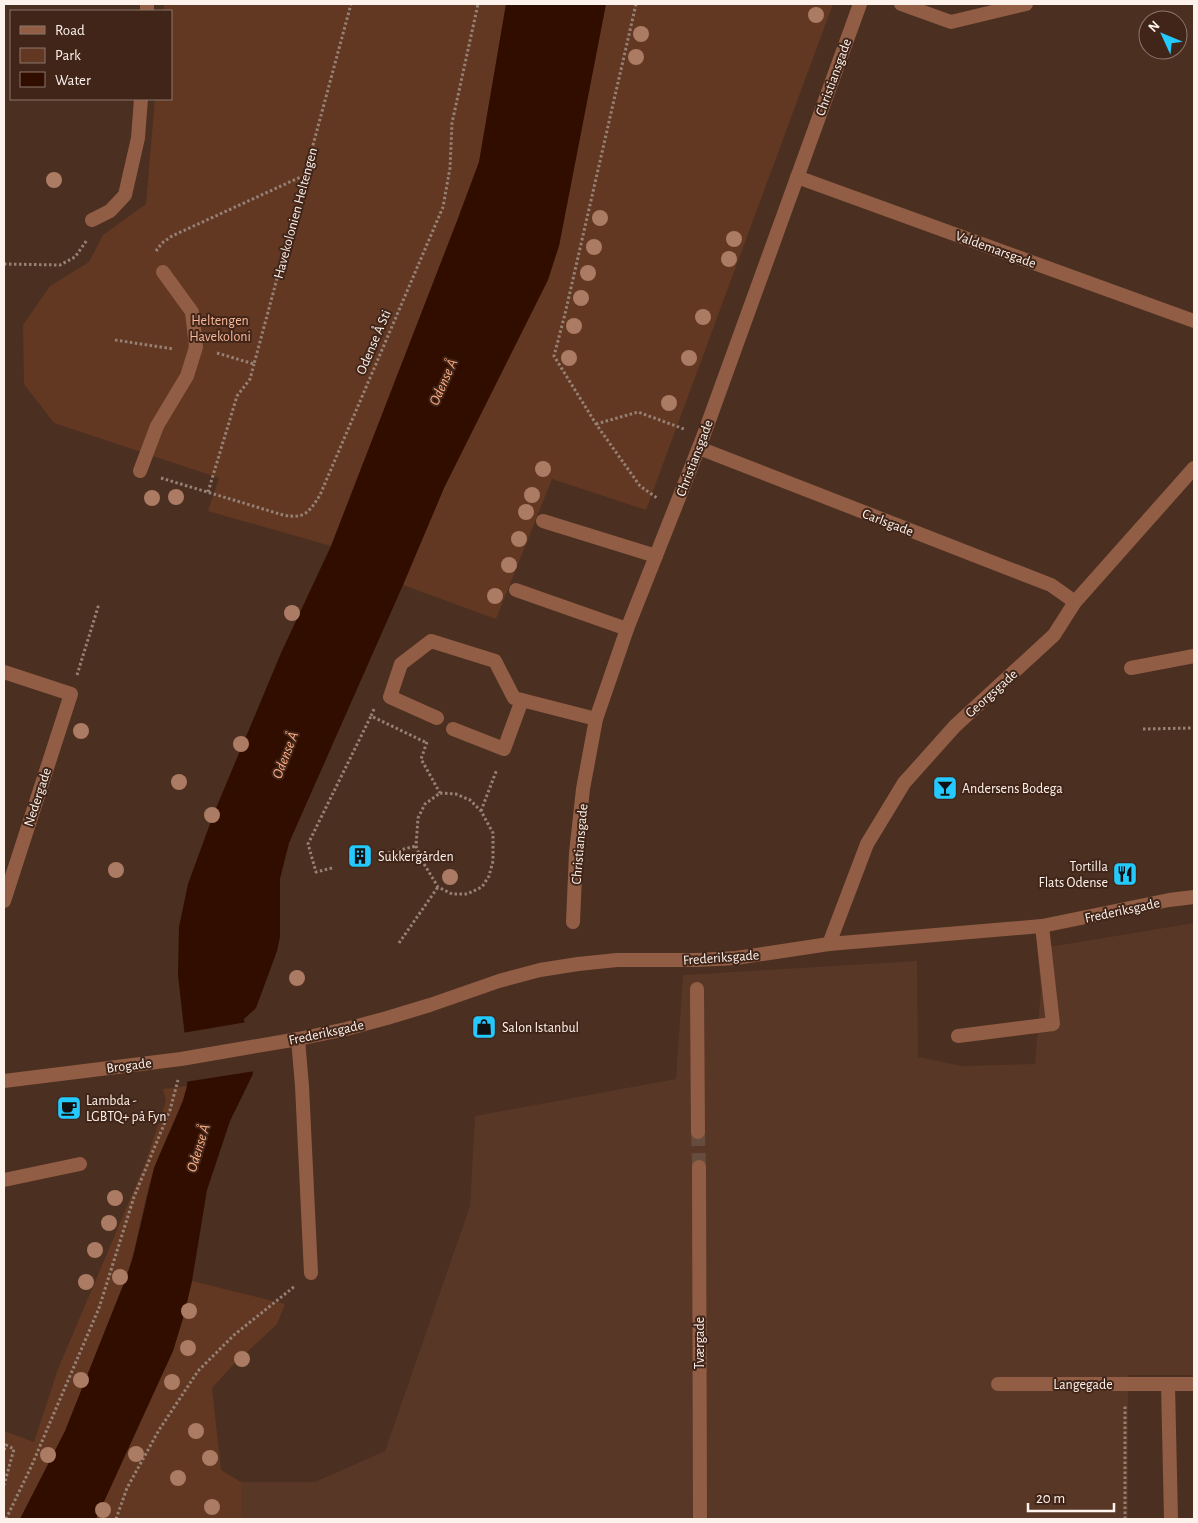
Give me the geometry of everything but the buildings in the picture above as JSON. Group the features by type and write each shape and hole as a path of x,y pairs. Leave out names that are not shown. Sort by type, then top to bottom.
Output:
{"street":[{"name":"Christiansgade","path":"573,922 578,835 596,719 627,629 701,442 860,4"},
{"path":"901,4 951,22 1026,4"},
{"path":"92,220 110,211 126,195 138,138 141,100"},
{"name":"Valdemarsgade","path":"797,177 1194,320"},
{"path":"140,471 157,426 188,376 195,350 192,312 163,272"},
{"name":"Carlsgade","path":"701,442 1051,585 1075,602"},
{"name":"Georgsgade","path":"829,944 868,844 904,784 955,726 1054,635 1075,602 1194,468"},
{"path":"543,521 656,556"},
{"path":"516,590 627,629"},
{"path":"437,718 390,697 401,664 431,641 495,662 514,698 596,719"},
{"path":"1131,668 1194,656"},
{"path":"4,672 71,694"},
{"name":"Nedergade","path":"4,901 71,694"},
{"path":"453,729 504,749 522,700"},
{"name":"Frederiksgade","path":"254,1046 346,1029 430,1005 499,981 578,964 617,960 736,958 829,944 1042,926 1169,900 1194,897"},
{"path":"958,1036 1053,1024 1042,926"},
{"path":"697,989 698,1132"},
{"path":"298,1039 311,1274"},
{"name":"Brogade","path":"4,1081 181,1059 254,1046"},
{"path":"4,1180 80,1164"},
{"name":"Tværgade","path":"699,1166 700,1519"},
{"name":"Langegade","path":"998,1384 1194,1384"},
{"path":"1168,1384 1170,1519"}],"path":[{"name":"Havekolonien Heltengen","path":"208,492 237,396 250,378 351,4"},
{"name":"Odense Å Sti","path":"140,471 283,516 295,517 306,513 314,505 320,495 443,207 450,168 452,123 478,4"},
{"path":"636,4 554,356 596,424 640,486 674,510"},
{"path":"163,272 155,255 162,243 172,236 305,175"},
{"path":"4,264 60,265 75,257 86,242 92,220"},
{"path":"115,340 195,350 254,364"},
{"path":"596,424 638,412 701,442"},
{"path":"71,694 100,604"},
{"path":"332,868 316,872 308,844 371,716"},
{"path":"384,722 427,742 421,759 440,793"},
{"path":"1143,728 1194,728"},
{"path":"481,811 504,749"},
{"path":"440,793 456,794 470,800 481,811 493,833 493,861 489,876 482,887 467,894 452,894 438,887 421,859 416,846 418,818 425,804 440,793"},
{"path":"388,853 416,846"},
{"path":"399,943 438,887"},
{"path":"6,1519 31,1467 99,1308 134,1197 170,1110 177,1086 181,1059"},
{"path":"116,1519 127,1488 155,1438 198,1371 234,1336 311,1274"},
{"path":"1125,1384 1125,1519"},
{"path":"4,1450 6,1445 14,1450 4,1485"}],"shaded area":[{"path":"1194,923 1194,1375 1128,1375 1128,1519 241,1519 241,1482 315,1482 385,1451 470,1206 475,1116 676,1079 683,975 917,961 918,1057 962,1066 1035,1064 1041,990 1037,949"}],"green space":[{"name":"Heltengen Havekoloni","path":"164,4 506,4 479,162 331,546 208,511 219,478 54,423 24,384 23,325 50,286 89,262 103,235 146,204 155,100 172,100 172,10 163,10"},
{"path":"606,4 833,4 646,510 552,479 496,619 403,585 444,488 559,246"},
{"path":"187,1086 154,1169 126,1278 65,1431 20,1519 4,1519 4,1431 34,1442 58,1369 145,1164 166,1101 163,1089"},
{"path":"192,1281 285,1304 277,1324 233,1365 212,1388 221,1470 241,1482 241,1519 96,1519 173,1351"}],"water":[{"name":"Odense Å","path":"506,4 606,4 559,246 548,280 444,488 289,843 280,879 280,937 277,951 256,1008 244,1019 253,1074 230,1121 207,1190 192,1281 173,1351 96,1519 20,1519 65,1431 126,1278 133,1257 154,1168 183,1101 187,1086 188,1064 178,975 179,927 188,884 214,813 281,653 331,546 479,162"}],"pier":[{"path":"247,1022 255,1071 185,1082 182,1033"}],"tunnel":[{"path":"698,1132 699,1167"}],"place":[{"name":"Andersens Bodega","path":"945,788"},
{"name":"Sukkergården","path":"360,856"},
{"name":"Tortilla Flats Odense","path":"1125,874"},
{"name":"Salon Istanbul","path":"484,1027"},
{"name":"Lambda - LGBTQ+ på Fyn","path":"69,1108"}]}
